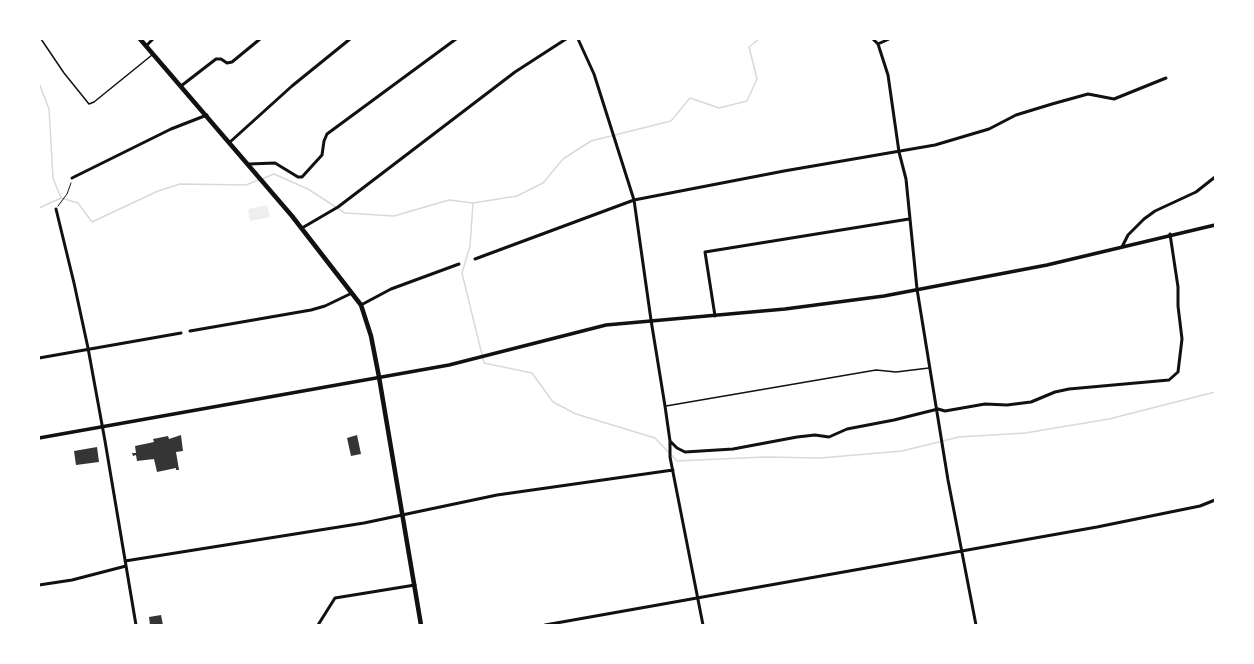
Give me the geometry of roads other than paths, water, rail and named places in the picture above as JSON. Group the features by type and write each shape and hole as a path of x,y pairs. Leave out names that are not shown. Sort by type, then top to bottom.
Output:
{"main road":[{"path":"140,39 249,164 302,228 361,305 371,336 379,377 421,625"}],"street":[{"path":"146,46 153,39"},
{"path":"181,86 216,59 221,59 228,63 232,62 260,39"},
{"path":"230,142 292,86 350,39"},
{"path":"249,164 275,163 298,177 302,177 322,155 324,140 327,134 456,39"},
{"path":"302,228 338,207 515,72 566,39"},
{"path":"578,39 594,74 634,200 670,441 670,457 674,470 703,625"},
{"path":"873,39 878,44 888,75 899,152 906,179 917,289 938,409 948,480 976,625"},
{"path":"878,44 889,39"},
{"path":"475,259 634,200 784,170 935,145 975,134 1016,115 1088,94 1114,99 1166,78"},
{"path":"72,178 171,130 207,115"},
{"path":"1121,249 1128,234 1144,219 1156,211 1196,192 1215,177"},
{"path":"56,209 88,348 103,427 136,625"},
{"path":"715,316 705,252 909,219"},
{"path":"39,438 379,377 449,366 587,330 651,320 785,310 884,296 1121,249 1170,234 1215,226"},
{"path":"670,441 677,448 685,452 733,449 797,437 815,435 829,437 847,430 938,409 945,411 985,404 1007,405 1031,402 1054,392 1069,389 1170,380 1178,372 1182,339 1178,306 1178,287 1170,234"},
{"path":"361,305 391,289 459,264"},
{"path":"190,331 311,310 325,306 352,293"},
{"path":"39,358 88,348 181,333"},
{"path":"39,585 72,580 126,564 357,524 498,495 674,470"},
{"path":"545,625 1200,506 1215,500"},
{"path":"318,625 335,598 415,585"}],"lane":[{"path":"41,39 64,73 88,104 94,102 153,54"},
{"path":"665,406 876,370 896,372 931,368"}],"waterway":[{"path":"262,179 274,174 308,189 345,213 394,216 449,200 473,203 517,196 543,183 563,159 591,141 671,121 690,98 719,108 747,101 757,79 749,47 759,39"},
{"path":"39,83 49,109 53,178 61,198 39,208"},
{"path":"61,198 78,203 92,222 158,191 180,184 246,185 258,180"},
{"path":"473,203 470,246 462,273 484,363 532,373 553,402 576,414 655,438 677,461 764,457 820,458 902,451 959,437 1025,433 1109,419 1215,392"}]}
